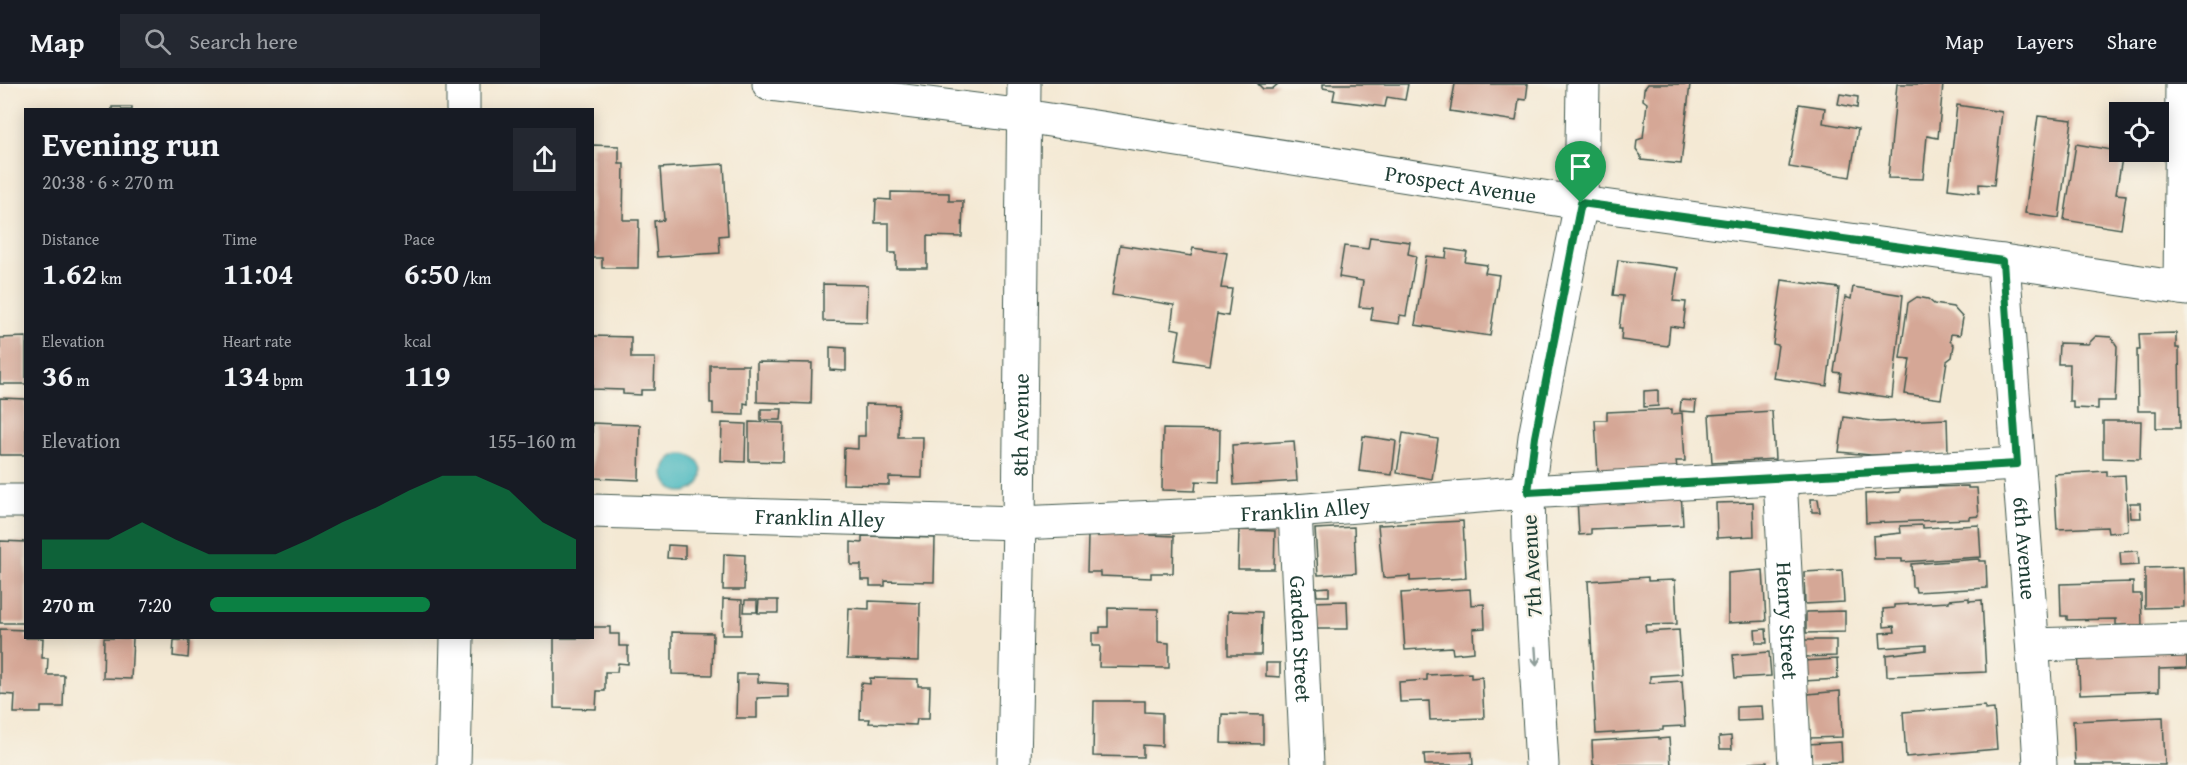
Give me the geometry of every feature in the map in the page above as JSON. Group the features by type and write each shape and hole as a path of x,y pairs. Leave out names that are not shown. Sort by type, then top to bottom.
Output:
{"street":[{"path":"463,84 463,108"},
{"name":"Prospect Avenue","path":"769,84 1024,116 1581,203 2003,261 2183,289"},
{"name":"8th Avenue","path":"1014,765 1024,84"},
{"name":"7th Avenue","path":"1542,765 1528,492 1535,437 1581,203 1583,84"},
{"path":"2181,84 2183,289"},
{"name":"6th Avenue","path":"2003,261 2017,464 2034,645 2040,765"},
{"name":"Franklin Alley","path":"594,511 1019,523 1295,511 1528,492 2017,464"},
{"name":"Henry Street","path":"1780,477 1795,765"},
{"path":"0,501 24,501"},
{"name":"Garden Street","path":"1295,511 1306,765"},
{"path":"454,765 457,639"},
{"path":"2034,645 2187,640"}],"water":[{"path":"683,454 697,459 702,473 697,487 683,492 669,487 664,473 669,459"}],"building":[{"path":"1258,84 1278,84 1272,89 1263,89"},
{"path":"1323,84 1408,84 1405,100 1387,97 1385,107 1333,100 1335,90 1323,88"},
{"path":"1455,84 1528,84 1526,100 1519,99 1516,121 1450,111"},
{"path":"1648,84 1690,84 1681,164 1641,160 1636,149 1637,140 1643,138 1647,103 1643,100 1644,89"},
{"path":"1897,84 1943,84 1938,138 1927,136 1923,179 1888,178"},
{"path":"1840,94 1858,97 1857,108 1838,104"},
{"path":"1799,104 1825,108 1823,123 1858,129 1850,177 1789,167"},
{"path":"1957,105 2002,112 1994,185 1979,184 1979,193 1948,189"},
{"path":"2038,116 2072,120 2059,218 2025,213"},
{"path":"2076,144 2109,150 2109,162 2121,162 2116,194 2126,195 2121,229 2064,220"},
{"path":"594,145 619,146 619,164 624,164 623,220 639,220 638,268 602,268 602,258 594,258"},
{"path":"724,164 728,235 719,236 720,253 657,257 654,221 664,220 660,168"},
{"path":"891,192 949,193 949,201 963,201 962,237 927,236 927,268 896,268 896,253 889,253 889,223 875,223 876,199 891,200"},
{"path":"1370,237 1410,242 1408,254 1416,256 1406,316 1400,315 1399,324 1371,320 1373,308 1359,307 1363,281 1339,277 1344,246 1368,249"},
{"path":"1120,245 1191,256 1193,248 1227,253 1221,288 1232,289 1228,316 1217,314 1209,365 1175,360 1180,330 1171,328 1174,305 1112,295"},
{"path":"1447,249 1467,252 1465,262 1487,265 1485,273 1499,275 1490,336 1415,325 1426,256 1446,258"},
{"path":"1618,260 1678,268 1673,301 1686,302 1683,328 1670,326 1668,346 1621,340 1622,328 1619,328 1623,296 1613,295"},
{"path":"1782,280 1839,288 1827,386 1773,378 1778,345 1773,344"},
{"path":"823,284 868,285 867,322 823,321"},
{"path":"1853,287 1903,295 1892,398 1839,390 1841,373 1834,372 1845,297 1851,299"},
{"path":"1917,297 1928,299 1934,304 1953,307 1963,318 1960,335 1951,334 1950,341 1954,345 1952,357 1947,361 1941,399 1905,394 1910,359 1900,358 1908,303"},
{"path":"2176,333 2176,348 2179,348 2180,428 2156,428 2156,411 2138,411 2139,334"},
{"path":"594,336 631,337 631,358 655,358 654,390 641,390 641,395 623,394 623,390 594,389"},
{"path":"2096,336 2111,337 2117,346 2115,401 2098,401 2098,409 2073,408 2073,401 2069,401 2070,364 2058,364 2059,343 2088,344"},
{"path":"24,337 24,384 0,384 0,338"},
{"path":"830,347 846,348 846,371 830,370"},
{"path":"757,362 812,363 811,404 757,402"},
{"path":"710,365 748,365 748,404 744,403 744,415 713,414 713,403 710,403"},
{"path":"1658,390 1658,406 1644,407 1644,391"},
{"path":"0,398 24,399 24,455 0,455"},
{"path":"1681,400 1696,401 1695,412 1680,411"},
{"path":"865,404 899,405 898,437 923,437 922,478 889,477 889,485 843,484 844,448 858,449 858,436 865,436"},
{"path":"761,409 782,409 781,420 761,420"},
{"path":"1672,409 1672,414 1682,413 1685,461 1676,461 1677,468 1598,472 1595,420 1607,420 1607,412"},
{"path":"1772,411 1775,459 1712,463 1709,415"},
{"path":"1844,417 1879,422 1947,419 1948,452 1871,455 1839,452"},
{"path":"2103,421 2141,421 2140,459 2103,458"},
{"path":"749,422 784,423 783,462 749,461"},
{"path":"594,423 640,425 639,480 594,478"},
{"path":"722,423 746,424 745,462 721,461"},
{"path":"1163,429 1220,430 1219,482 1196,481 1195,491 1162,490"},
{"path":"1403,433 1438,439 1432,479 1397,473"},
{"path":"1363,436 1396,441 1392,475 1359,471"},
{"path":"1294,441 1297,481 1234,485 1232,445"},
{"path":"2107,471 2107,476 2125,475 2128,531 2108,533 2107,527 2057,529 2054,474"},
{"path":"1968,486 1968,488 1977,488 1979,516 1969,517 1969,519 1866,523 1865,494 1900,492 1900,488"},
{"path":"1681,492 1683,525 1591,529 1591,534 1579,535 1577,498"},
{"path":"1811,499 1818,499 1820,512 1812,512"},
{"path":"1753,502 1754,536 1717,538 1716,503"},
{"path":"2130,503 2140,503 2141,518 2131,518"},
{"path":"1463,521 1466,578 1410,581 1410,576 1383,578 1378,525"},
{"path":"1923,525 1923,528 1979,525 1981,557 1902,562 1902,559 1874,559 1873,536 1901,533 1900,526"},
{"path":"1354,527 1356,573 1318,575 1315,529"},
{"path":"1100,529 1151,531 1151,535 1174,536 1173,573 1151,573 1151,578 1100,576 1100,572 1087,572 1088,536 1100,536"},
{"path":"1239,530 1275,531 1274,569 1238,569"},
{"path":"862,536 935,538 934,582 885,581 885,586 870,586 870,580 861,580 861,565 851,565 851,542 862,543"},
{"path":"0,541 24,542 24,623 0,623"},
{"path":"668,545 685,546 685,559 667,558"},
{"path":"2138,551 2139,565 2121,566 2120,552"},
{"path":"724,554 745,555 744,590 723,590"},
{"path":"1979,559 1979,561 1986,561 1987,588 1916,592 1915,587 1912,587 1911,564"},
{"path":"2183,567 2184,607 2145,608 2145,568"},
{"path":"1763,570 1766,621 1728,623 1728,573"},
{"path":"1842,570 1844,602 1805,604 1804,572"},
{"path":"1648,577 1648,581 1675,580 1677,624 1645,625 1646,632 1679,630 1682,674 1650,676 1650,683 1682,681 1685,726 1663,727 1663,730 1596,734 1588,581"},
{"path":"2133,582 2133,594 2141,594 2142,625 2116,625 2116,619 2067,620 2067,616 2061,616 2060,584"},
{"path":"1329,587 1329,596 1317,596 1316,588"},
{"path":"1470,589 1471,605 1484,604 1485,628 1473,629 1474,652 1453,654 1452,647 1405,650 1401,593"},
{"path":"1969,598 1969,601 1982,600 1986,672 1887,676 1886,655 1926,650 1926,645 1881,648 1880,633 1895,632 1894,626 1884,627 1883,609 1894,608 1894,605 1949,602 1949,600"},
{"path":"723,599 742,600 741,635 722,635"},
{"path":"745,600 757,600 757,612 744,612"},
{"path":"759,600 778,600 778,613 758,613"},
{"path":"869,601 920,603 919,661 847,659 849,608 869,609"},
{"path":"1347,601 1348,629 1312,629 1312,602"},
{"path":"1108,608 1158,609 1158,642 1169,643 1169,668 1099,667 1100,646 1092,646 1092,633 1100,633 1100,627 1108,627"},
{"path":"1228,611 1262,612 1261,655 1228,655"},
{"path":"1845,611 1845,632 1806,633 1806,612"},
{"path":"594,627 610,627 610,634 619,634 619,646 628,646 628,664 618,663 617,672 605,672 605,691 597,691 596,709 554,708 554,639 594,639"},
{"path":"0,629 24,630 24,639 43,639 42,658 48,658 47,675 64,675 63,707 41,707 41,713 14,713 15,695 0,694"},
{"path":"1766,629 1767,643 1756,643 1755,630"},
{"path":"672,632 713,633 712,675 672,674"},
{"path":"104,639 133,639 131,679 103,678"},
{"path":"174,640 189,641 188,658 173,656"},
{"path":"1804,640 1836,640 1836,656 1804,657"},
{"path":"2186,644 2187,668 2159,669 2159,691 2080,694 2078,647"},
{"path":"1769,652 1771,676 1735,678 1733,655"},
{"path":"1837,659 1838,679 1804,681 1803,661"},
{"path":"1266,663 1280,663 1280,677 1266,676"},
{"path":"1471,673 1471,678 1482,677 1484,718 1430,720 1429,701 1400,702 1399,682 1427,680 1427,675"},
{"path":"737,674 758,674 758,682 789,684 789,697 757,698 757,718 736,718"},
{"path":"870,678 918,679 918,686 930,686 929,719 917,719 916,725 869,723 870,719 860,719 861,683 870,684"},
{"path":"1840,691 1842,737 1810,738 1808,694"},
{"path":"1094,701 1145,701 1145,712 1162,713 1162,746 1143,745 1143,757 1093,756"},
{"path":"1762,706 1763,720 1737,721 1737,707"},
{"path":"1985,706 1985,710 1994,709 1997,749 1906,757 1903,712"},
{"path":"1222,714 1263,715 1263,744 1221,743"},
{"path":"2163,717 2165,765 2075,765 2073,721"},
{"path":"1731,736 1732,749 1720,749 1719,737"},
{"path":"1659,737 1659,739 1669,738 1671,765 1593,765 1592,741"},
{"path":"1841,742 1842,762 1809,763 1808,744"},
{"path":"1472,752 1473,765 1425,765 1424,754"},
{"path":"1767,762 1767,765 1749,765 1749,763"}],"route":[{"path":"1581,203 2003,261 2017,464 1528,492 1535,437 1581,203"}]}
